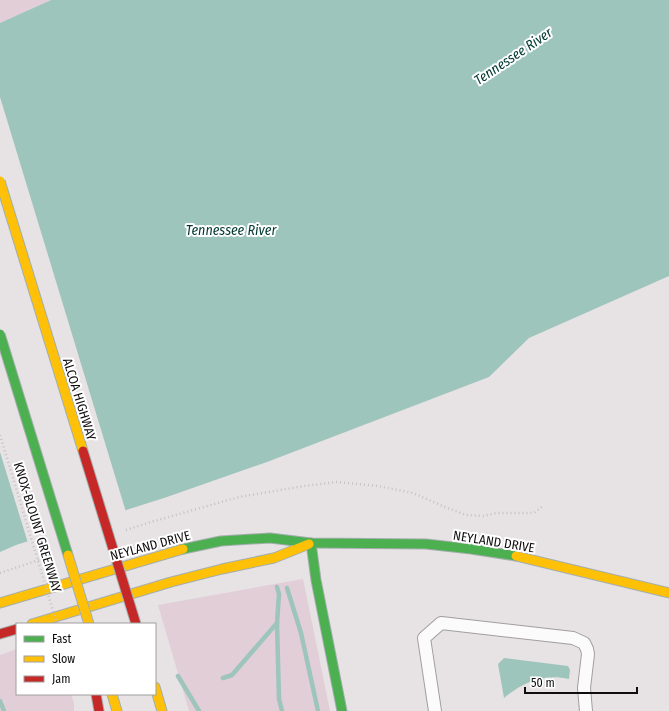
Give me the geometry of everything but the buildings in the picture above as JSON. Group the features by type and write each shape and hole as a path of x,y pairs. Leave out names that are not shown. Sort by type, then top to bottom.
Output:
{"main road":[{"name":"ALCOA HIGHWAY","path":"0,182 136,623"},
{"path":"0,334 89,623"},
{"name":"NEYLAND DRIVE","path":"0,603 178,550 221,541 270,538 311,543 426,544 471,549 526,558 669,592"},
{"path":"311,543 316,580 342,711"},
{"name":"NEYLAND DRIVE","path":"35,623 171,582 274,558 311,543"},
{"path":"0,634 16,629"},
{"path":"156,690 162,711"},
{"path":"96,695 98,711"},
{"path":"112,695 118,711"}],"street":[{"path":"435,711 424,638 442,623 574,638 584,643 588,654 584,688 586,711"}],"path":[{"name":"KNOX-BLOUNT GREENWAY","path":"0,435 57,623"},
{"path":"121,532 239,497 337,482 378,486 413,493 445,507 466,514 483,516 497,513 530,513 535,512 543,506"},
{"path":"0,573 53,555"}],"shaded area":[{"path":"0,0 51,0 0,23"},
{"path":"303,579 330,711 189,711 158,605"},
{"path":"16,649 16,695 71,695 74,703 74,711 0,711 0,655"}],"water":[{"name":"Tennessee River","path":"51,0 669,0 669,276 529,338 489,377 267,462 164,498 16,545 0,552 0,23"},
{"path":"504,658 568,666 570,670 569,679 551,677 534,680 519,687 504,698 498,664"}],"pier":[{"path":"0,97 126,512 28,543 0,452"}],"waterway":[{"path":"277,587 279,594 277,623 279,699 282,711"},
{"path":"287,588 301,633 318,711"},
{"path":"223,678 232,675 277,623"},
{"path":"178,676 199,711"},
{"path":"0,701 4,711"}],"traffic: fast":[{"path":"0,334 68,555"},
{"path":"183,549 221,541 270,538 311,543 426,544 516,556"},
{"path":"311,543 316,580 342,711"}],"traffic: slow":[{"path":"0,181 83,451"},
{"path":"35,623 171,582 274,558 309,544"},
{"path":"0,603 183,549"},
{"path":"68,555 89,623"},
{"path":"516,556 669,593"},
{"path":"156,690 162,711"},
{"path":"112,695 117,711"}],"traffic: jam":[{"path":"83,451 136,623"},
{"path":"0,634 16,629"},
{"path":"96,695 99,711"}]}
